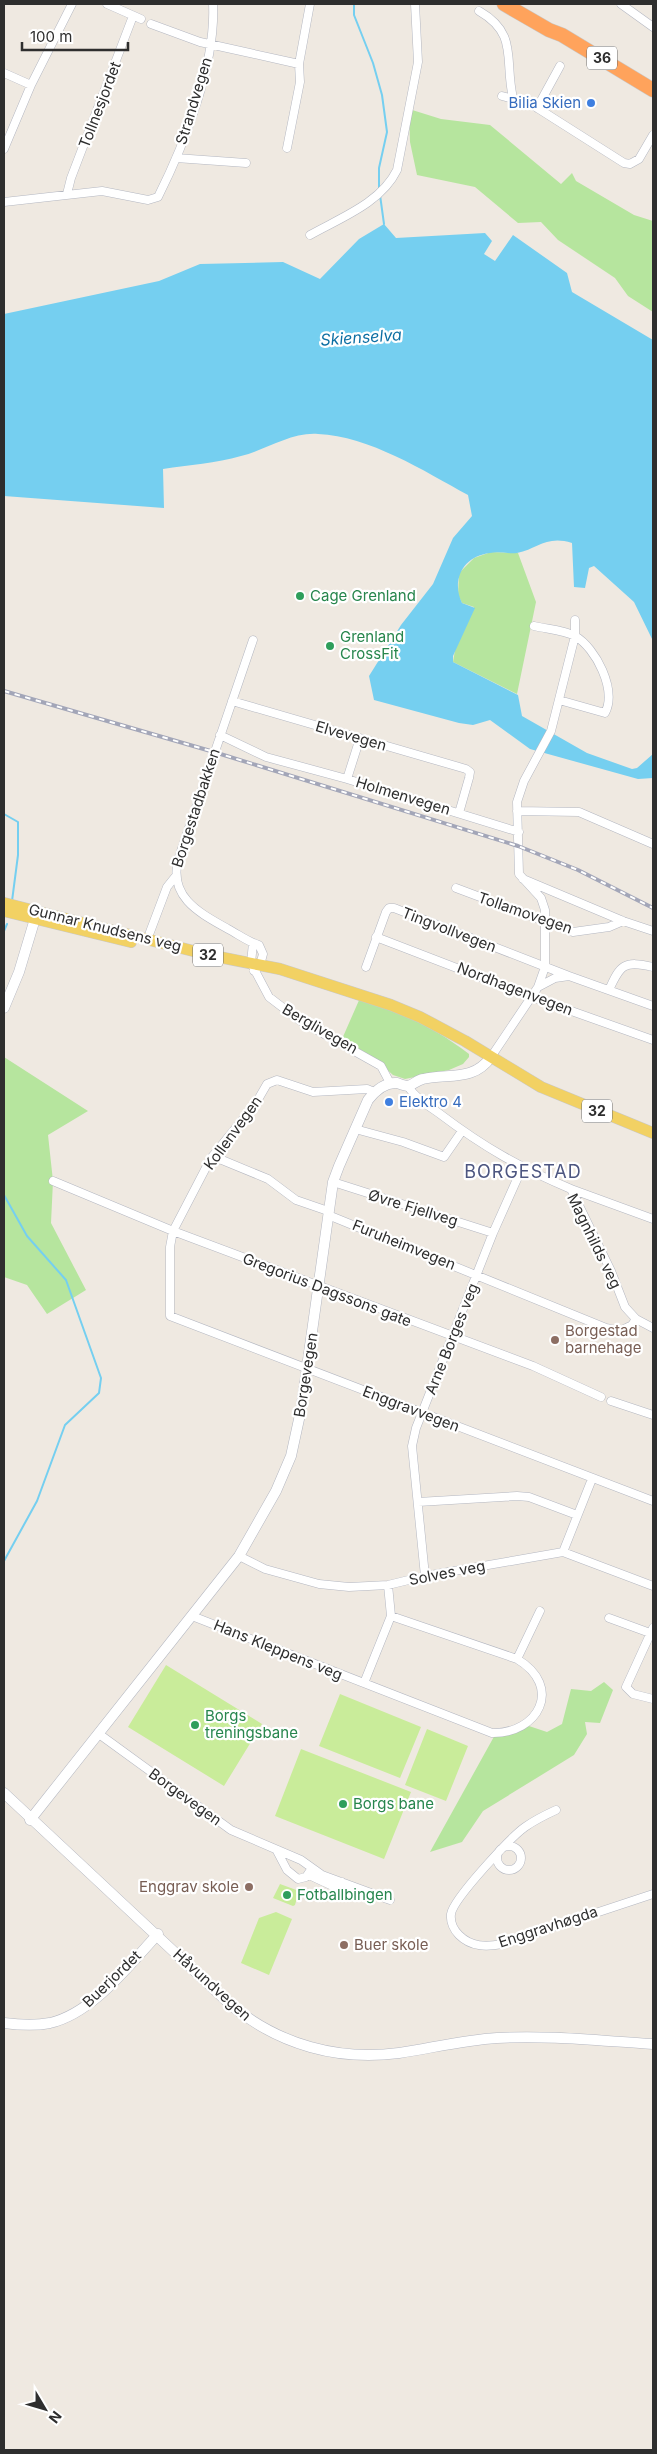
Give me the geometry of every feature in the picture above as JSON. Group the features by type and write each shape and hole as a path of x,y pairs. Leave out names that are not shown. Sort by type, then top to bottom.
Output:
{"highway":[{"name":"36","path":"504,4 549,30 577,52 653,101"},
{"name":"36","path":"549,30 562,34 653,90"}],"main road":[{"name":"Gunnar Knudsens veg","path":"4,903 36,916"},
{"name":"Gunnar Knudsens veg","path":"4,911 36,916 256,970 309,977 321,983 407,1010 442,1030 522,1082 541,1087 653,1133"},
{"path":"4,1008 19,972 36,916"},
{"path":"374,1092 390,1083 408,1086 424,1079 475,1072 489,1060"},
{"name":"Borgevegen","path":"30,1820 239,1556 268,1507 291,1456 320,1288 333,1182 368,1100 374,1092"},
{"name":"Håvundvegen","path":"4,1793 30,1820 158,1934 246,2017 287,2040 316,2049 345,2054 373,2055 483,2039 518,2037 653,2044"},
{"name":"Buerjordet","path":"4,2023 28,2025 50,2023 80,2010 98,1996 158,1934"}],"street":[{"path":"4,149 6,134 72,4"},
{"name":"Tollnesjordet","path":"67,194 71,178 137,18 108,4"},
{"name":"Strandvegen","path":"4,202 102,191 154,200 158,197 176,158 201,82 211,44 213,4"},
{"path":"287,148 300,82 299,64 310,4"},
{"path":"310,235 378,195 391,181 397,170 418,62 415,4"},
{"path":"621,4 653,27"},
{"path":"479,11 490,18 506,38 513,98"},
{"name":"Strandvegen","path":"151,24 154,27 211,44 263,54 299,64"},
{"path":"537,108 560,66"},
{"path":"4,73 32,85"},
{"path":"502,96 513,98 537,108 624,163 635,162 653,135"},
{"name":"Strandvegen","path":"176,158 246,163"},
{"path":"489,1060 532,997 538,987 545,967 546,923 544,903 521,878 517,862 519,832 517,811 524,781 552,731 575,636 575,620"},
{"path":"534,626 575,636 600,665 607,681 609,705 605,713 559,700"},
{"name":"Borgestadbakken","path":"252,640 178,860 175,877 182,895 196,911 259,945 262,950 256,970"},
{"name":"Elvevegen","path":"232,701 466,769 470,772"},
{"name":"Holmenvegen","path":"220,735 266,756 519,832"},
{"name":"Holmenvegen","path":"347,779 360,738"},
{"name":"Holmenvegen","path":"459,813 470,772"},
{"path":"517,811 579,812 653,844"},
{"path":"150,932 167,887 175,877"},
{"path":"521,878 623,921 653,931"},
{"name":"Tollamovegen","path":"456,888 546,923 580,932 618,925 623,921"},
{"name":"Tingvollvegen","path":"366,967 386,912 389,908 394,908 545,967 653,1006"},
{"name":"Nordhagenvegen","path":"376,937 532,997 653,1040"},
{"path":"608,990 620,967 626,965 653,967"},
{"name":"Berglivegen","path":"256,970 269,997 282,1009 381,1066 390,1083"},
{"path":"538,987 554,978 569,976"},
{"name":"Kollenvegen","path":"170,1316 170,1247 173,1231 211,1158 271,1081 277,1080 313,1092 367,1089 374,1092"},
{"path":"408,1086 417,1097 462,1130 522,1168"},
{"path":"355,1129 403,1142 444,1157 462,1130"},
{"name":"Furuheimvegen","path":"211,1158 222,1160 268,1179 296,1200 606,1328 620,1331 632,1325 636,1319"},
{"name":"Magnhilds veg","path":"522,1168 571,1189 611,1271 625,1307 636,1319"},
{"name":"Arne Borges veg","path":"425,1576 412,1446 422,1414 452,1336 493,1233 522,1168"},
{"name":"Gregorius Dagssons gate","path":"53,1181 173,1231 320,1288 533,1366 601,1397"},
{"name":"Øvre Fjellveg","path":"333,1182 493,1233"},
{"path":"571,1189 653,1219"},
{"name":"Enggravvegen","path":"170,1316 653,1501"},
{"path":"636,1319 653,1328"},
{"path":"611,1401 653,1415"},
{"path":"592,1479 563,1552 653,1586"},
{"path":"418,1502 517,1496 528,1497 577,1516"},
{"name":"Solves veg","path":"239,1556 265,1569 319,1584 349,1587 388,1584 563,1552"},
{"path":"364,1682 391,1616 388,1584"},
{"path":"517,1659 540,1611"},
{"name":"Hans Kleppens veg","path":"192,1616 364,1682 462,1723 492,1733 502,1733 526,1723 538,1710 542,1693 538,1675 530,1667 517,1659 391,1616"},
{"path":"609,1618 652,1631 626,1687 633,1694 653,1699"},
{"name":"Borgevegen","path":"99,1734 220,1823 246,1838 301,1860 310,1872 390,1900"},
{"name":"Enggravhøgda","path":"556,1810 526,1826 500,1850 458,1900 451,1914 453,1928 457,1934 475,1945 486,1947 502,1944 618,1904 653,1894"},
{"name":"Borgevegen","path":"277,1851 287,1870 294,1876 301,1879 310,1872"}],"green space":[{"path":"409,109 441,119 490,125 561,184 572,173 576,181 634,215 653,221 653,312 628,296 615,278 558,240 541,222 518,223 475,187 417,175 410,142"},
{"path":"491,552 518,553 536,602 517,694 453,662 455,650 474,607 462,603 458,595 459,573 474,558"},
{"path":"360,998 430,1028 469,1054 469,1057 463,1064 449,1070 405,1079 393,1075 373,1057 342,1039"},
{"path":"4,1057 88,1111 48,1135 53,1181 51,1223 86,1290 47,1314 27,1285 4,1277"},
{"name":"Borgs treningsbane","path":"166,1665 262,1724 224,1786 128,1727"},
{"path":"604,1682 613,1690 600,1723 585,1722 587,1734 574,1755 483,1811 462,1842 430,1852 496,1733 512,1733 529,1726 547,1732 562,1724 571,1689 591,1691"},
{"path":"340,1694 421,1727 400,1778 319,1746"},
{"path":"427,1729 468,1746 446,1801 405,1785"},
{"name":"Borgs bane","path":"301,1749 411,1792 384,1859 275,1816"},
{"name":"Fotballbingen","path":"280,1884 299,1891 295,1905 293,1906 273,1898"},
{"path":"276,1912 292,1919 269,1975 241,1963 259,1918"}],"water":[{"name":"Skienselva","path":"384,224 396,238 485,233 492,241 484,254 495,261 513,235 567,273 572,292 653,340 653,641 634,602 594,566 589,568 585,588 574,587 572,543 555,541 517,553 493,552 481,555 466,564 459,578 459,594 462,603 475,608 453,656 453,662 518,695 522,716 587,753 632,769 637,768 653,754 653,778 638,779 530,749 490,720 473,725 459,723 374,700 369,676 401,625 433,584 453,538 472,516 468,495 396,456 357,441 337,436 308,434 288,438 232,458 163,469 164,508 4,496 4,314 159,281 200,264 283,262 320,279 359,239"}],"waterway":[{"path":"354,4 354,15 373,63 382,95 387,132 379,168 379,188"},
{"path":"380,195 384,224"},
{"path":"4,814 18,822 18,855 12,901"},
{"path":"4,931 7,924"},
{"path":"4,1195 27,1236 66,1280 101,1378 99,1393 65,1425 37,1501 4,1561"}],"railway":[{"path":"4,691 214,752 518,846 578,870 653,908"}],"place":[{"name":"Bilia Skien","path":"591,103"},
{"name":"Cage Grenland","path":"300,596"},
{"name":"Grenland CrossFit","path":"330,646"},
{"name":"Elektro 4","path":"389,1102"},
{"name":"Borgestad barnehage","path":"555,1340"},
{"name":"Borgs treningsbane","path":"195,1725"},
{"name":"Borgs bane","path":"343,1804"},
{"name":"Enggrav skole","path":"249,1887"},
{"name":"Fotballbingen","path":"287,1895"},
{"name":"Buer skole","path":"344,1945"}],"district":[{"name":"BORGESTAD","path":"523,1172"}]}
